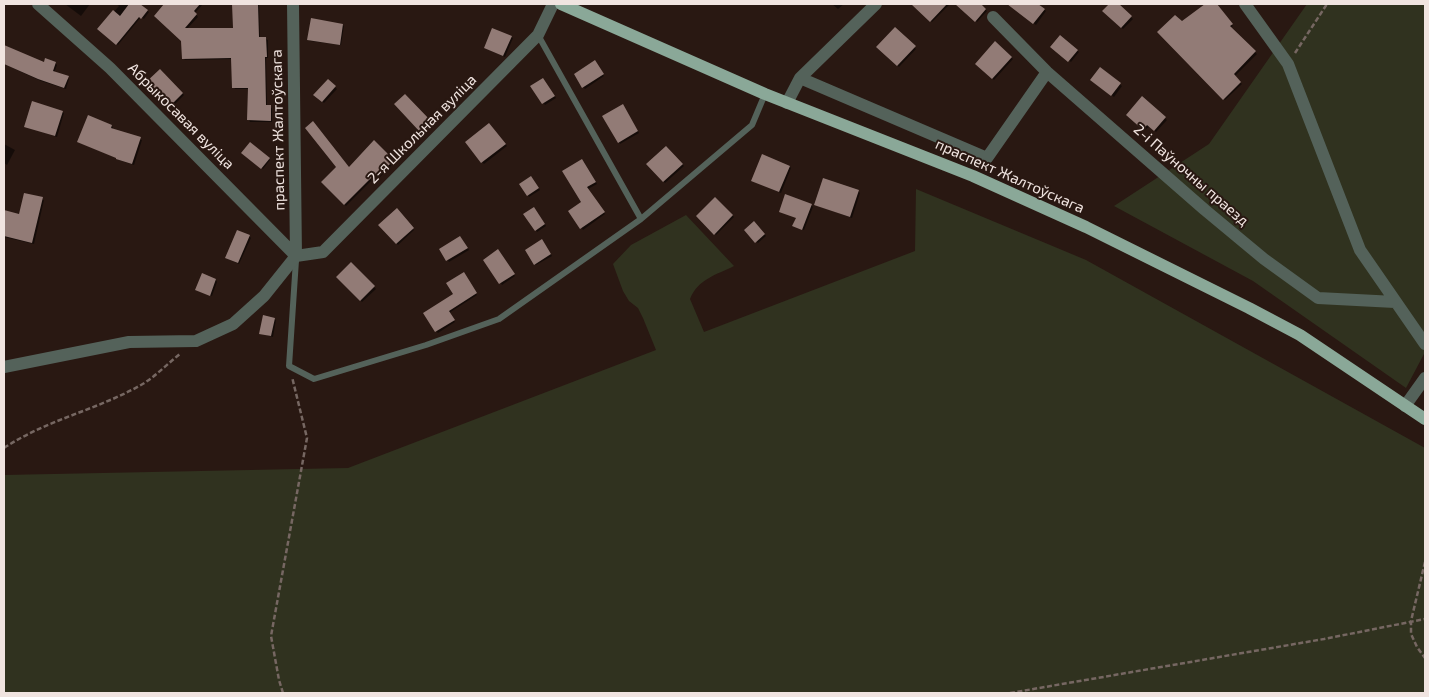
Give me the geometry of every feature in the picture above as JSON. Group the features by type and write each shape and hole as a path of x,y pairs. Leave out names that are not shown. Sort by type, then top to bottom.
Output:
{"main road":[{"name":"праспект Жалтоўскага","path":"561,4 582,8 765,94 973,176 1138,253 1300,335 1425,419"}],"street":[{"name":"Абрыкосавая вуліца","path":"38,4 110,68 296,256"},
{"name":"праспект Жалтоўскага","path":"293,4 296,256"},
{"name":"2-я Школьная вуліца","path":"296,256 323,252 538,35 553,4"},
{"path":"787,103 800,78 876,4"},
{"path":"1245,4 1288,64 1360,250 1425,344"},
{"name":"2-і Паўночны праезд","path":"993,17 1047,72 1264,260 1318,298 1395,302"},
{"path":"800,78 987,158 1047,72"},
{"path":"4,367 129,342 196,341 233,324 264,296 296,256"},
{"path":"1405,406 1425,378"}],"lane":[{"path":"538,35 641,219"},
{"path":"296,256 289,366 314,379 426,345 498,319 641,219 752,125 765,94"}],"path":[{"path":"1288,64 1327,4"},
{"path":"4,448 23,436 142,385 196,341"},
{"path":"284,693 279,680 271,636 307,438 289,366"},
{"path":"1425,562 1411,621 1411,634 1425,658"},
{"path":"1010,693 1314,641 1425,619"}],"green space":[{"path":"1307,4 1425,4 1425,352 1406,388 1253,281 1114,206 1209,144"},
{"path":"916,189 1086,260 1425,448 1425,693 4,693 4,475 348,468 656,350 638,308 629,301 623,291 613,264 631,245 686,215 734,266 714,275 693,292 690,299 704,332 915,251"}],"building":[{"path":"129,4 140,4 148,10 141,19 139,17 116,45 97,29 113,10 120,16"},
{"path":"164,4 200,4 194,11 197,14 185,28 233,28 232,4 258,4 259,37 266,37 266,105 271,105 271,121 247,120 248,88 232,88 231,58 182,59 181,41 154,16"},
{"path":"911,4 947,4 930,22"},
{"path":"955,4 981,4 986,9 975,22"},
{"path":"1007,4 1038,4 1045,9 1033,24"},
{"path":"1109,4 1119,4 1132,16 1121,28 1102,11"},
{"path":"1205,4 1217,4 1233,24 1230,26 1256,51 1234,74 1241,82 1223,100 1157,32 1175,15 1182,21"},
{"path":"311,18 343,24 340,45 307,40"},
{"path":"895,27 916,46 897,66 876,47"},
{"path":"492,28 512,36 503,56 484,48"},
{"path":"1060,35 1078,50 1068,62 1050,47"},
{"path":"995,41 1012,57 992,79 975,64"},
{"path":"4,45 44,62 45,58 56,62 53,71 69,76 64,88 4,64"},
{"path":"595,60 604,74 582,88 574,74"},
{"path":"1100,67 1121,83 1111,96 1090,80"},
{"path":"160,69 183,93 169,107 145,83"},
{"path":"543,78 555,96 542,104 530,86"},
{"path":"328,79 336,86 322,102 313,95"},
{"path":"405,94 431,121 420,132 394,104"},
{"path":"1142,96 1166,117 1154,131 1147,125 1143,130 1126,115"},
{"path":"32,101 63,111 55,136 24,127"},
{"path":"623,104 638,131 618,143 602,116"},
{"path":"88,115 112,125 111,128 141,137 132,164 77,142"},
{"path":"313,121 349,167 374,140 394,160 378,176 375,174 344,205 321,182 336,167 305,128"},
{"path":"489,123 506,144 481,163 465,142"},
{"path":"250,142 270,158 261,169 241,153"},
{"path":"666,146 683,164 663,182 646,164"},
{"path":"762,154 790,166 779,192 751,181"},
{"path":"582,159 596,182 587,187 605,212 580,229 568,211 581,202 562,171"},
{"path":"531,176 539,188 527,196 519,184"},
{"path":"823,178 859,190 850,217 814,205"},
{"path":"24,193 43,197 32,243 4,236 4,210 19,214"},
{"path":"785,194 812,204 802,230 792,226 796,218 779,212"},
{"path":"715,197 733,215 714,235 696,216"},
{"path":"534,207 545,224 535,231 523,214"},
{"path":"397,208 414,228 396,244 378,225"},
{"path":"754,221 765,234 755,243 744,230"},
{"path":"237,230 250,235 238,263 225,258"},
{"path":"460,236 468,248 446,261 439,249"},
{"path":"542,239 551,254 534,265 525,250"},
{"path":"498,249 515,274 499,284 483,260"},
{"path":"351,262 375,286 360,301 336,277"},
{"path":"464,272 477,293 449,311 455,320 435,332 423,313 453,294 446,283"},
{"path":"202,273 216,279 210,296 195,290"},
{"path":"263,315 275,318 271,336 259,334"}]}
